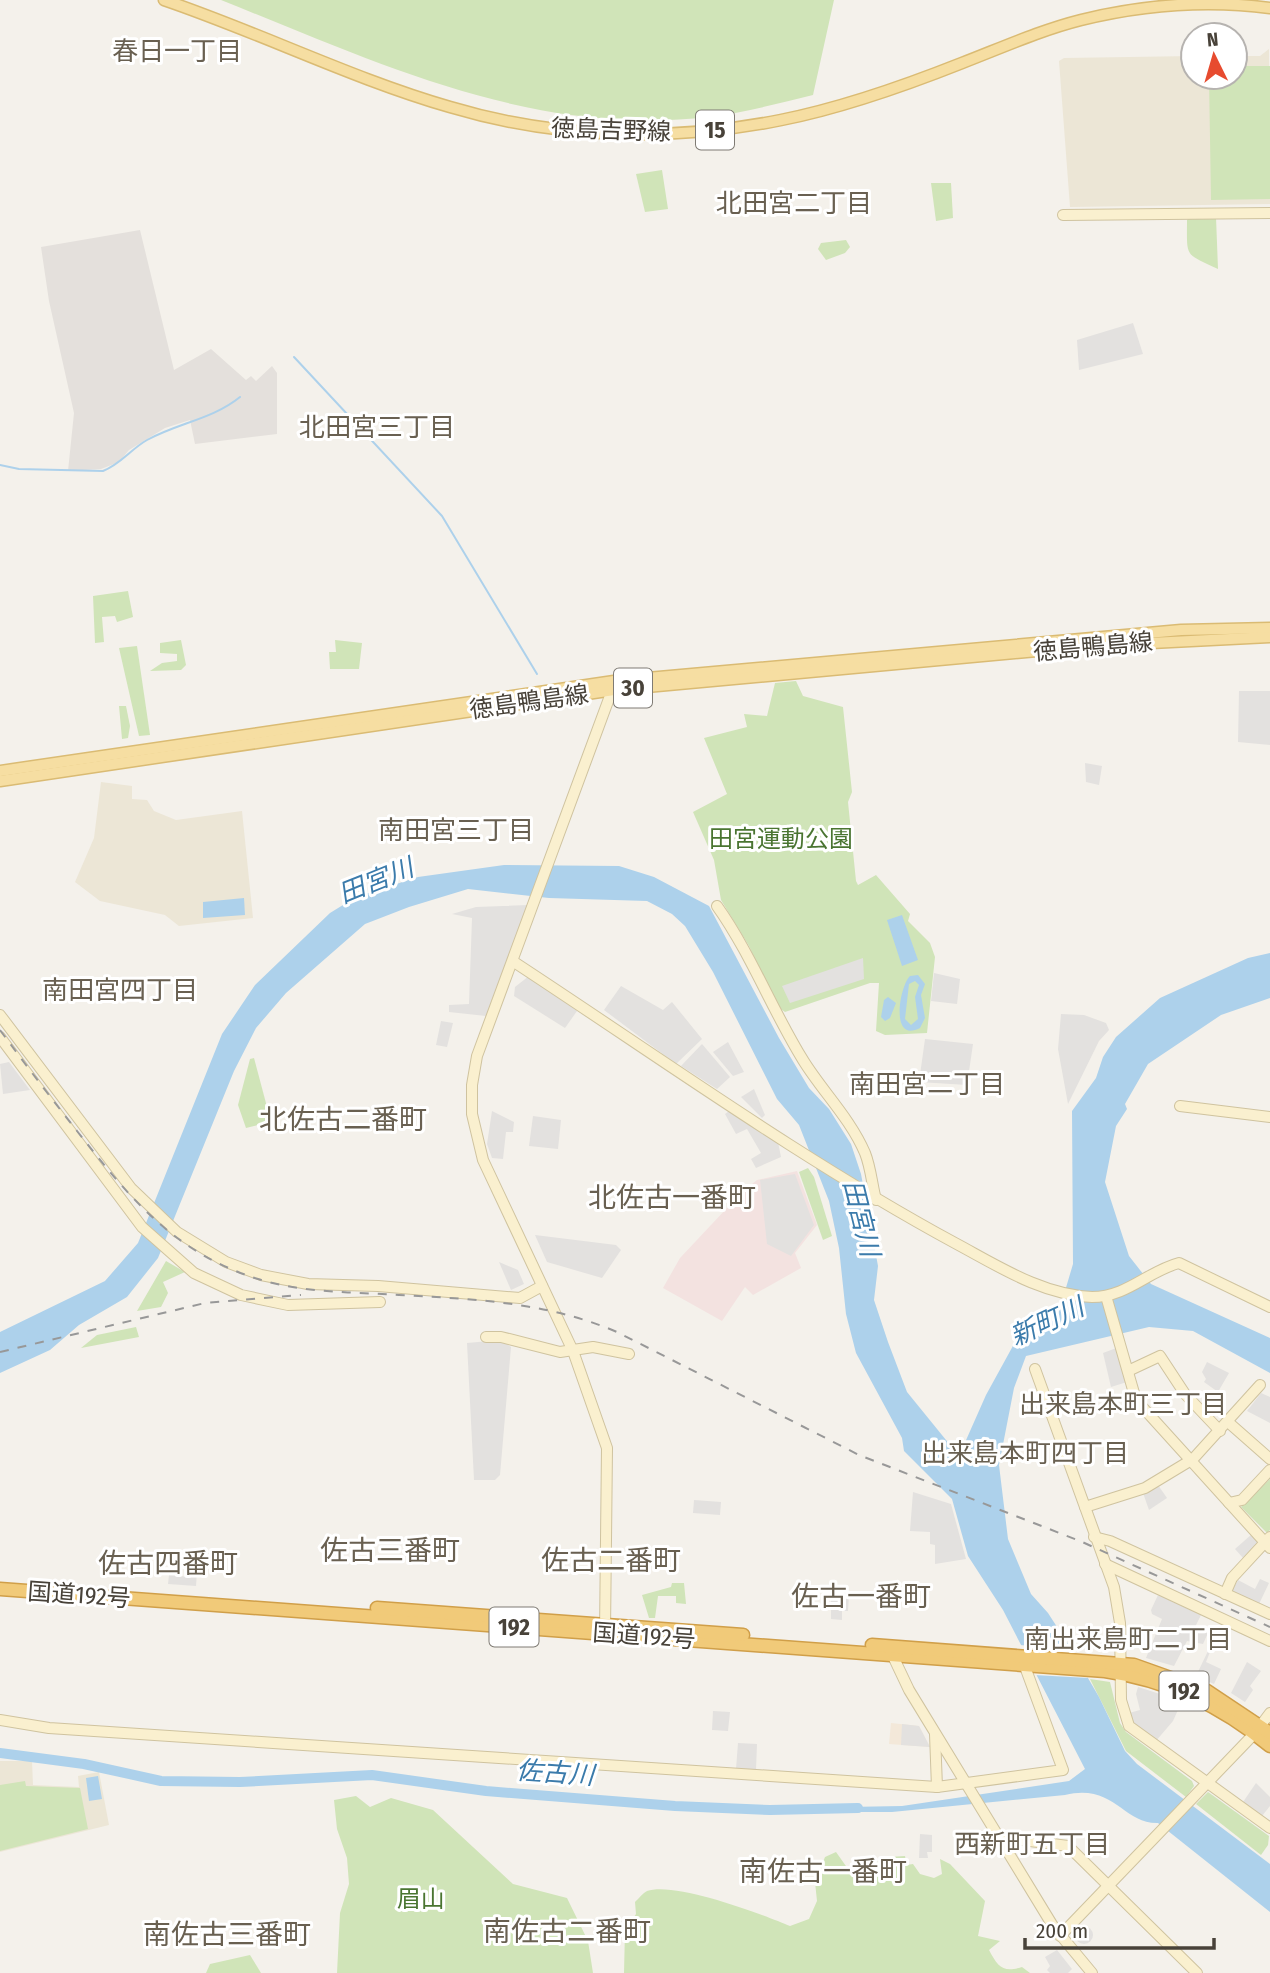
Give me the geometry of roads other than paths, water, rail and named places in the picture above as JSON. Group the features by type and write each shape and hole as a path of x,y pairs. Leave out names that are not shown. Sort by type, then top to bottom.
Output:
{"highway":[{"name":"国道192号","path":"0,1581 890,1651 1147,1668 1189,1683 1224,1700 1262,1731 1270,1746"},
{"name":"国道192号","path":"0,1589 605,1629"}],"main road":[{"name":"徳島吉野線","path":"164,0 446,106 535,126 627,135 719,130 785,119 927,76 1052,29 1099,16 1192,4 1270,8"},
{"name":"徳島鴨島線","path":"0,771 614,685 1181,629 1270,628"},
{"name":"徳島鴨島線","path":"0,781 614,685 1105,645 1270,637"}],"street":[{"path":"1063,215 1270,213"},
{"path":"605,1629 609,1490 607,1448 573,1351 483,1160 472,1114 472,1085 477,1056 514,962 614,685"},
{"path":"717,906 744,948 765,993 804,1061 851,1126 867,1160 872,1197"},
{"path":"514,962 872,1197 1023,1279 1061,1292 1106,1296 1179,1263 1270,1307"},
{"path":"0,1015 131,1188 177,1232 226,1262 281,1280 520,1298 542,1286"},
{"path":"0,1037 142,1227 194,1273 241,1295 261,1301 296,1306 380,1302"},
{"path":"1180,1106 1270,1117"},
{"path":"1106,1296 1136,1400 1181,1452 1193,1459 1229,1503 1268,1543 1232,1578 1224,1594"},
{"path":"486,1337 501,1336 560,1352 593,1347 629,1354"},
{"path":"1128,1371 1160,1356 1185,1394 1220,1431"},
{"path":"1035,1369 1105,1564 1118,1611 1121,1700 1129,1726 1270,1828"},
{"path":"1085,1507 1145,1488 1193,1459 1260,1385"},
{"path":"1228,1422 1270,1459"},
{"path":"1229,1503 1242,1500 1270,1470"},
{"path":"1094,1537 1110,1541 1270,1614"},
{"path":"1105,1564 1270,1641"},
{"path":"890,1651 909,1690 1060,1936 1092,1973"},
{"path":"0,1720 49,1728 970,1789 1063,1770 1025,1661"},
{"path":"1060,1936 1207,1783 1262,1731 1270,1713"},
{"path":"935,1733 936,1787"},
{"path":"999,1837 1068,1846 1197,1973"}],"water":[{"name":"田宮川","path":"504,865 619,866 654,877 709,906 779,1038 809,1088 829,1109 851,1144 861,1174 878,1266 874,1300 888,1342 907,1392 959,1456 986,1395 1014,1344 1057,1318 1073,1264 1072,1111 1096,1078 1103,1057 1116,1037 1160,998 1248,958 1270,953 1270,998 1221,1015 1148,1064 1116,1126 1105,1182 1129,1256 1151,1284 1270,1338 1270,1373 1193,1331 1149,1327 1026,1356 1014,1388 999,1465 1008,1539 1031,1594 1048,1613 1070,1647 1099,1697 1125,1751 1137,1764 1270,1864 1270,1912 1158,1823 1146,1822 1095,1794 1082,1793 892,1812 837,1812 847,1807 902,1806 1069,1781 1085,1769 1003,1610 968,1556 952,1499 904,1451 902,1438 856,1353 846,1314 839,1248 829,1201 799,1125 777,1099 713,972 685,926 672,914 647,901 549,898 468,889 365,924 286,993 256,1028 234,1071 158,1258 127,1297 79,1325 50,1350 0,1373 0,1332 105,1281 138,1243 222,1034 255,985 330,913 356,897 418,877"},
{"path":"244,898 245,915 203,918 203,902"},
{"path":"902,915 918,960 902,966 887,920"},
{"path":"918,975 925,984 921,995 925,1018 920,1028 910,1031 904,1028 900,1011 903,990 910,976","holes":["915,981 919,985 915,997 918,1019 911,1025 905,1019 909,984"]},
{"path":"888,997 896,1003 890,1018 885,1021 881,1017 884,1000"},
{"path":"98,1776 102,1799 89,1801 86,1778"}],"waterway":[{"path":"294,357 442,516 537,674"},
{"path":"0,465 19,469 103,471 147,440 218,411 240,397"},
{"name":"佐古川","path":"0,1753 84,1764 161,1781 240,1782 372,1775 486,1791 675,1806 770,1810 858,1808"}],"railway":[{"path":"0,1030 77,1131 135,1200 178,1238 228,1268 292,1287 510,1304 591,1322 617,1332 859,1455 1080,1541 1270,1627"},
{"path":"0,1352 205,1303 301,1295"}],"district":[{"name":"春日一丁目","path":"177,51"},
{"name":"北田宮二丁目","path":"794,203"},
{"name":"北田宮三丁目","path":"377,427"},
{"name":"南田宮三丁目","path":"456,830"},
{"name":"南田宮四丁目","path":"120,990"},
{"name":"南田宮二丁目","path":"927,1084"},
{"name":"北佐古二番町","path":"343,1119"},
{"name":"北佐古一番町","path":"672,1197"},
{"name":"出来島本町三丁目","path":"1123,1404"},
{"name":"出来島本町四丁目","path":"1025,1453"},
{"name":"佐古三番町","path":"390,1550"},
{"name":"佐古二番町","path":"611,1560"},
{"name":"佐古四番町","path":"168,1563"},
{"name":"佐古一番町","path":"861,1596"},
{"name":"南出来島町二丁目","path":"1128,1639"},
{"name":"西新町五丁目","path":"1032,1844"},
{"name":"南佐古一番町","path":"823,1871"},
{"name":"南佐古二番町","path":"567,1931"},
{"name":"南佐古三番町","path":"227,1934"}],"park label":[{"name":"田宮運動公園","path":"781,839"},
{"name":"眉山","path":"421,1899"}],"water label":[{"name":"新町川","path":"1047,1322"}]}
